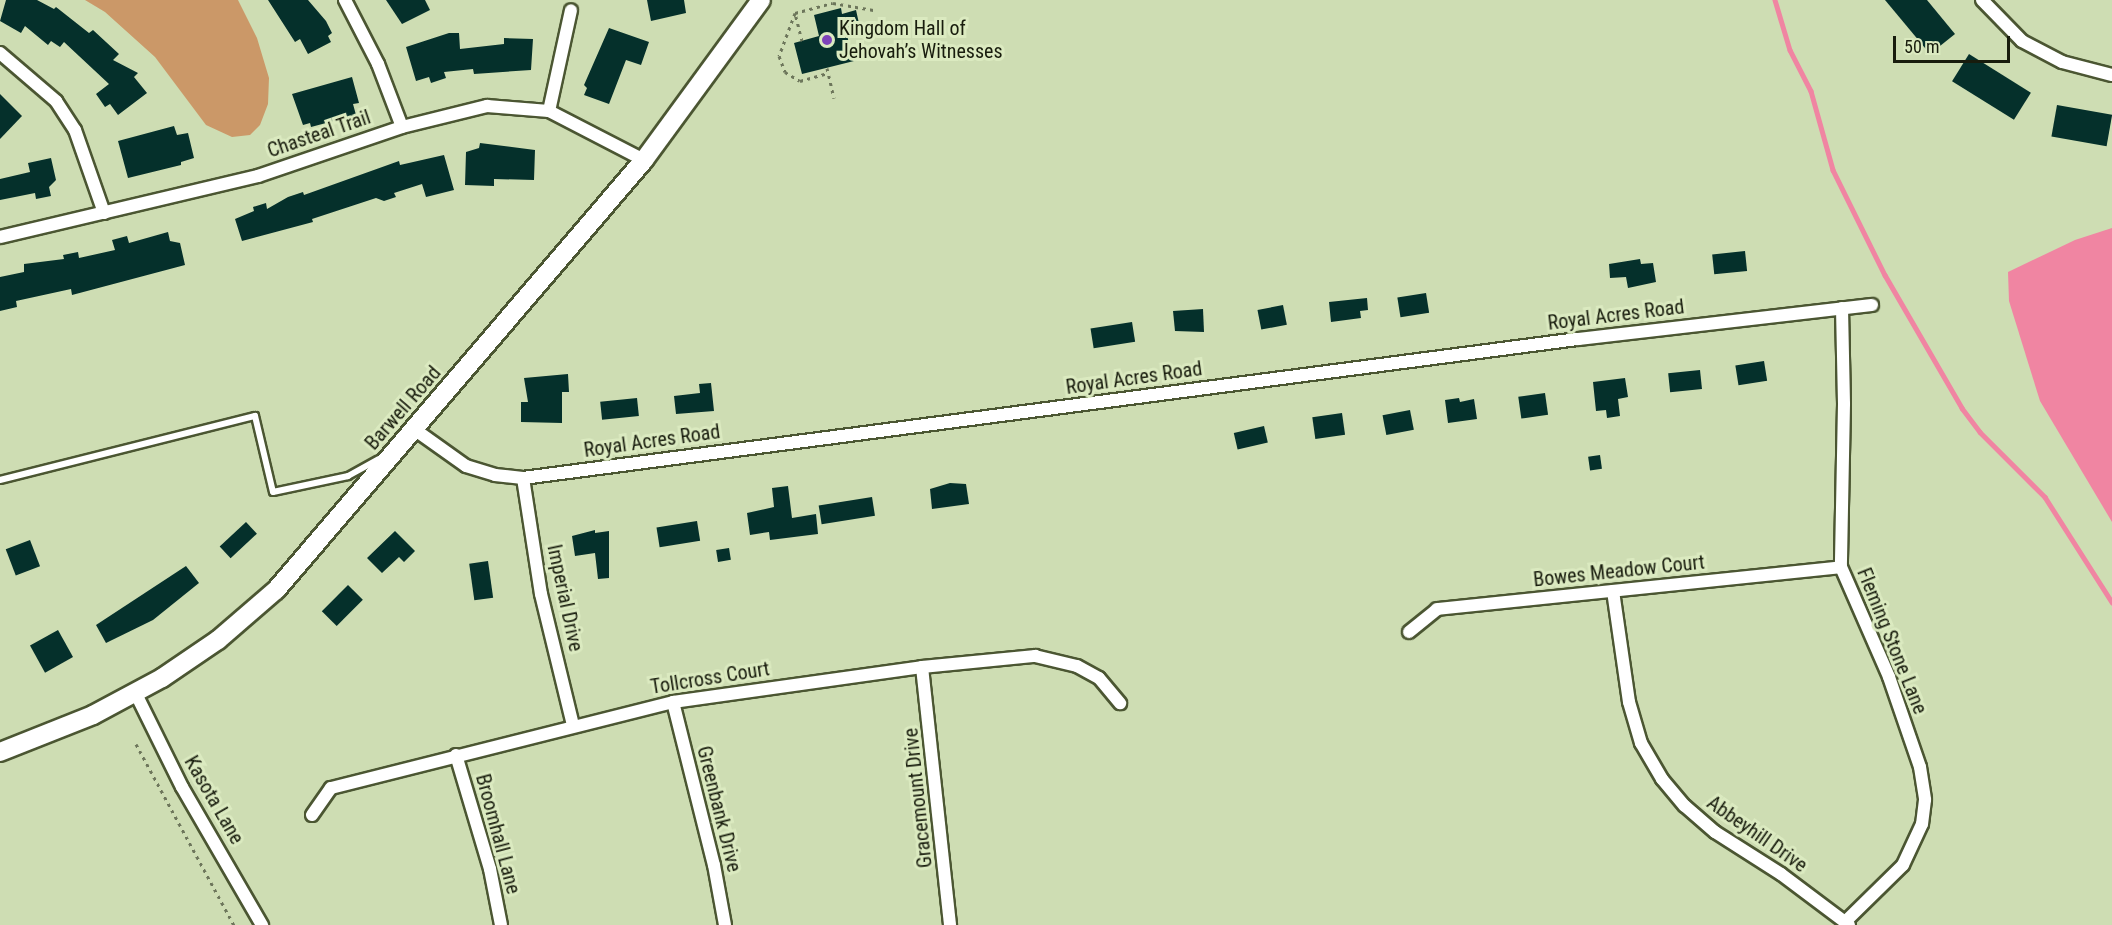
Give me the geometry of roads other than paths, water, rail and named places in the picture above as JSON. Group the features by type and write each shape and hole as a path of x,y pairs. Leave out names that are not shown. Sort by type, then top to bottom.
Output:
{"street":[{"path":"345,0 378,64 402,127"},
{"name":"Barwell Road","path":"0,752 93,715 135,692 218,640 276,590 644,160 760,0"},
{"path":"1982,0 2022,41 2062,62 2112,75"},
{"path":"549,111 571,10"},
{"path":"0,53 56,101 75,130 104,213"},
{"name":"Chasteal Trail","path":"0,237 258,176 402,127 487,106 549,111 644,160"},
{"name":"Royal Acres Road","path":"414,429 466,466 495,475 523,478 1578,339 1872,304"},
{"name":"Fleming Stone Lane","path":"1842,308 1844,404 1841,567 1888,677 1920,767 1925,800 1922,824 1903,865 1848,923"},
{"name":"Imperial Drive","path":"523,478 541,594 573,725"},
{"name":"Bowes Meadow Court","path":"1409,632 1437,609 1841,567"},
{"name":"Abbeyhill Drive","path":"1613,591 1629,702 1641,743 1662,779 1685,807 1715,832 1848,923"},
{"name":"Tollcross Court","path":"312,816 331,788 573,725 673,702 922,667 1035,656 1059,658 1099,678 1120,703"},
{"name":"Gracemount Drive","path":"922,667 950,925"},
{"name":"Kasota Lane","path":"135,692 182,788 262,925"},
{"name":"Greenbank Drive","path":"673,702 714,865 725,925"},
{"name":"Broomhall Lane","path":"456,754 490,870 501,925"}],"lane":[{"path":"0,480 255,416 273,492 348,476 395,450"}],"waterway":[{"path":"1775,0 1790,50 1811,91 1833,170 1885,275 1962,408 1980,432 2045,497 2112,602"}],"place":[{"name":"Kingdom Hall of Jehovah’s Witnesses","path":"827,40"}]}
